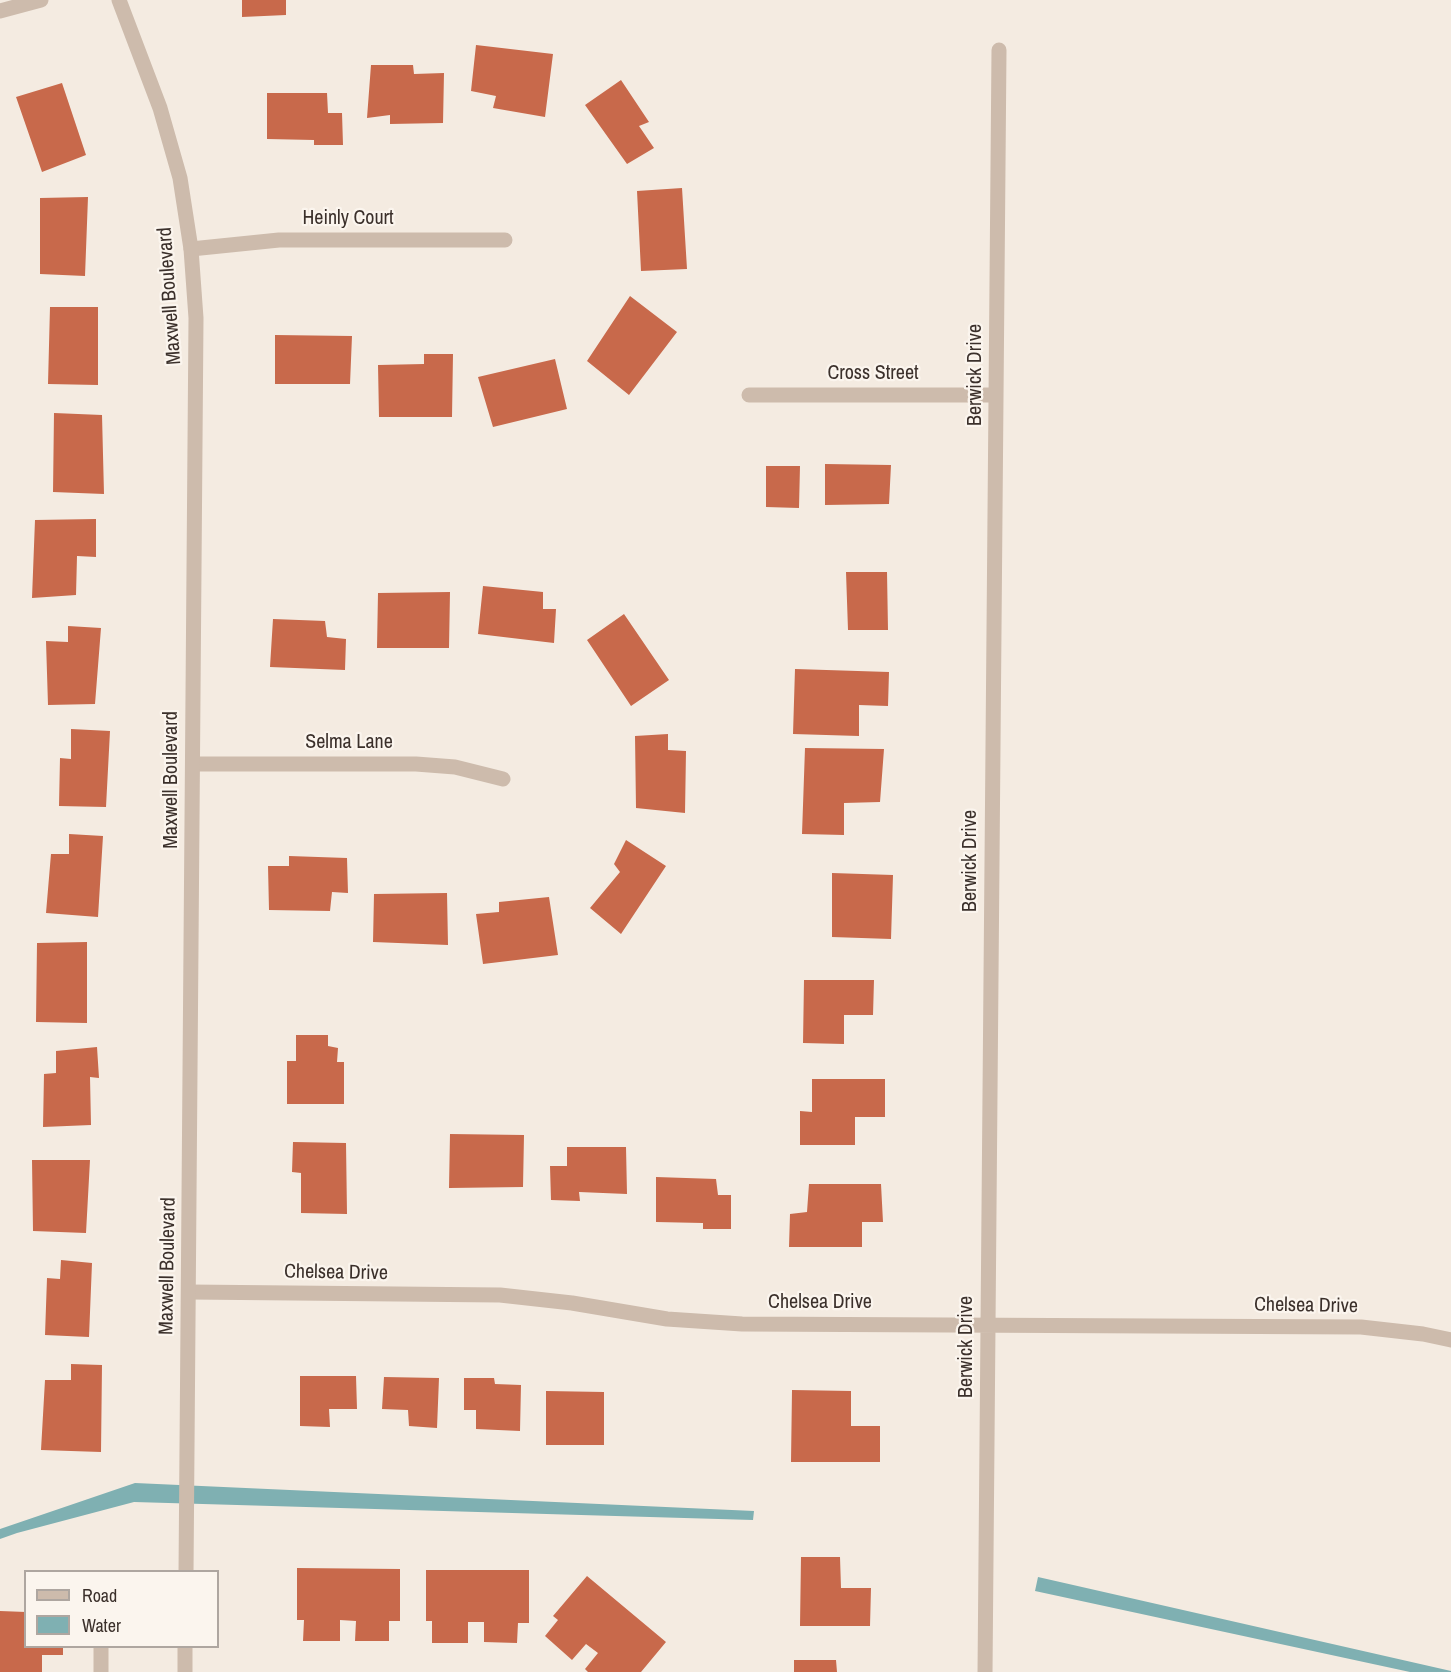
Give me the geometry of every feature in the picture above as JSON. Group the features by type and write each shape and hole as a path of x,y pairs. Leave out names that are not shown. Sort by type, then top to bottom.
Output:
{"street":[{"path":"0,11 41,0"},
{"name":"Maxwell Boulevard","path":"119,0 160,108 180,178 191,249 196,318 186,1570"},
{"name":"Berwick Drive","path":"985,1672 999,50"},
{"name":"Heinly Court","path":"191,249 279,240 506,240"},
{"name":"Cross Street","path":"749,395 996,395"},
{"name":"Selma Lane","path":"194,764 416,764 455,767 503,778"},
{"name":"Chelsea Drive","path":"189,1292 500,1295 572,1303 667,1319 731,1323 1361,1328 1423,1334 1451,1340"},
{"path":"101,1648 101,1672"},
{"path":"185,1648 185,1672"}],"water":[{"path":"135,1483 754,1511 753,1520 134,1502 0,1539 0,1529"},
{"path":"1038,1577 1451,1672 1410,1672 1035,1591"}],"building":[{"path":"242,0 286,0 286,15 242,17"},
{"path":"476,45 553,54 545,117 493,108 496,96 471,91"},
{"path":"371,65 413,65 414,74 444,73 443,123 390,124 390,115 367,118"},
{"path":"621,80 649,122 639,126 654,148 627,164 585,105"},
{"path":"62,83 86,155 42,172 16,97"},
{"path":"267,93 327,93 328,113 342,113 343,145 314,145 314,140 267,139"},
{"path":"682,188 687,269 641,271 637,191"},
{"path":"88,197 85,276 40,274 40,198"},
{"path":"630,296 677,332 629,395 587,361"},
{"path":"50,307 98,307 98,385 48,384"},
{"path":"275,335 352,336 350,384 275,384"},
{"path":"424,354 453,354 452,417 379,417 378,365 424,364"},
{"path":"555,359 567,409 493,427 478,377"},
{"path":"54,413 102,415 104,494 53,492"},
{"path":"825,464 891,465 889,504 825,505"},
{"path":"766,466 800,466 799,508 766,507"},
{"path":"96,519 96,557 77,556 76,595 32,598 35,520"},
{"path":"846,572 887,572 888,630 848,630"},
{"path":"483,586 543,592 543,609 556,609 554,643 478,634"},
{"path":"450,592 449,648 377,648 378,593"},
{"path":"624,614 669,680 631,706 587,640"},
{"path":"273,619 325,621 327,637 346,639 345,670 270,667"},
{"path":"68,626 101,628 95,704 48,705 46,641 68,642"},
{"path":"795,669 889,672 888,706 859,705 859,736 793,734"},
{"path":"71,729 110,731 106,807 59,806 60,758 71,759"},
{"path":"668,734 668,750 686,751 685,813 636,808 635,736"},
{"path":"805,748 884,749 880,802 844,803 844,835 802,834"},
{"path":"69,834 103,836 98,917 46,913 51,854 69,854"},
{"path":"626,840 666,866 621,934 590,908 620,872 614,864"},
{"path":"289,856 347,858 348,893 332,892 330,911 269,910 268,866 289,866"},
{"path":"832,873 893,875 891,939 832,937"},
{"path":"447,893 448,945 373,942 374,894"},
{"path":"549,897 558,955 483,964 476,914 499,912 499,902"},
{"path":"87,942 87,1023 36,1022 37,943"},
{"path":"804,980 874,980 873,1015 844,1015 844,1044 803,1043"},
{"path":"296,1035 328,1035 328,1046 338,1048 337,1062 344,1062 344,1104 287,1104 287,1061 296,1061"},
{"path":"97,1047 99,1078 90,1077 91,1125 43,1127 44,1074 56,1073 56,1051"},
{"path":"812,1079 885,1079 885,1117 855,1117 855,1145 800,1145 800,1111 812,1112"},
{"path":"450,1134 524,1135 523,1187 449,1188"},
{"path":"293,1142 346,1143 347,1214 301,1213 301,1173 292,1172"},
{"path":"567,1147 626,1147 627,1194 579,1192 580,1201 551,1200 550,1166 567,1166"},
{"path":"32,1160 90,1160 86,1233 33,1231"},
{"path":"656,1177 716,1179 718,1195 731,1195 731,1229 703,1229 703,1223 656,1222"},
{"path":"809,1184 881,1184 883,1222 862,1222 862,1247 789,1247 790,1214 807,1212"},
{"path":"61,1260 92,1263 89,1337 45,1335 47,1278 60,1279"},
{"path":"71,1364 102,1365 101,1452 41,1450 45,1380 71,1380"},
{"path":"300,1376 356,1376 357,1409 329,1409 330,1427 300,1426"},
{"path":"384,1377 439,1378 437,1428 409,1426 408,1410 382,1409"},
{"path":"464,1378 494,1378 495,1384 521,1385 520,1431 476,1429 476,1410 464,1410"},
{"path":"792,1390 851,1391 851,1426 880,1426 880,1462 791,1462"},
{"path":"546,1391 604,1392 604,1445 546,1445"},
{"path":"801,1557 840,1557 841,1588 871,1588 870,1626 800,1626"},
{"path":"297,1568 400,1569 400,1621 389,1621 389,1641 355,1641 356,1621 340,1620 340,1641 303,1641 304,1620 297,1620"},
{"path":"426,1570 529,1570 529,1623 518,1623 517,1643 484,1642 484,1622 468,1622 468,1643 432,1643 432,1621 426,1621"},
{"path":"587,1576 666,1642 641,1672 588,1672 585,1669 598,1653 586,1644 572,1660 545,1636 558,1620 553,1616"},
{"path":"0,1611 24,1612 24,1648 63,1648 63,1655 42,1655 42,1672 0,1672"},
{"path":"794,1660 836,1660 837,1672 794,1672"}]}
